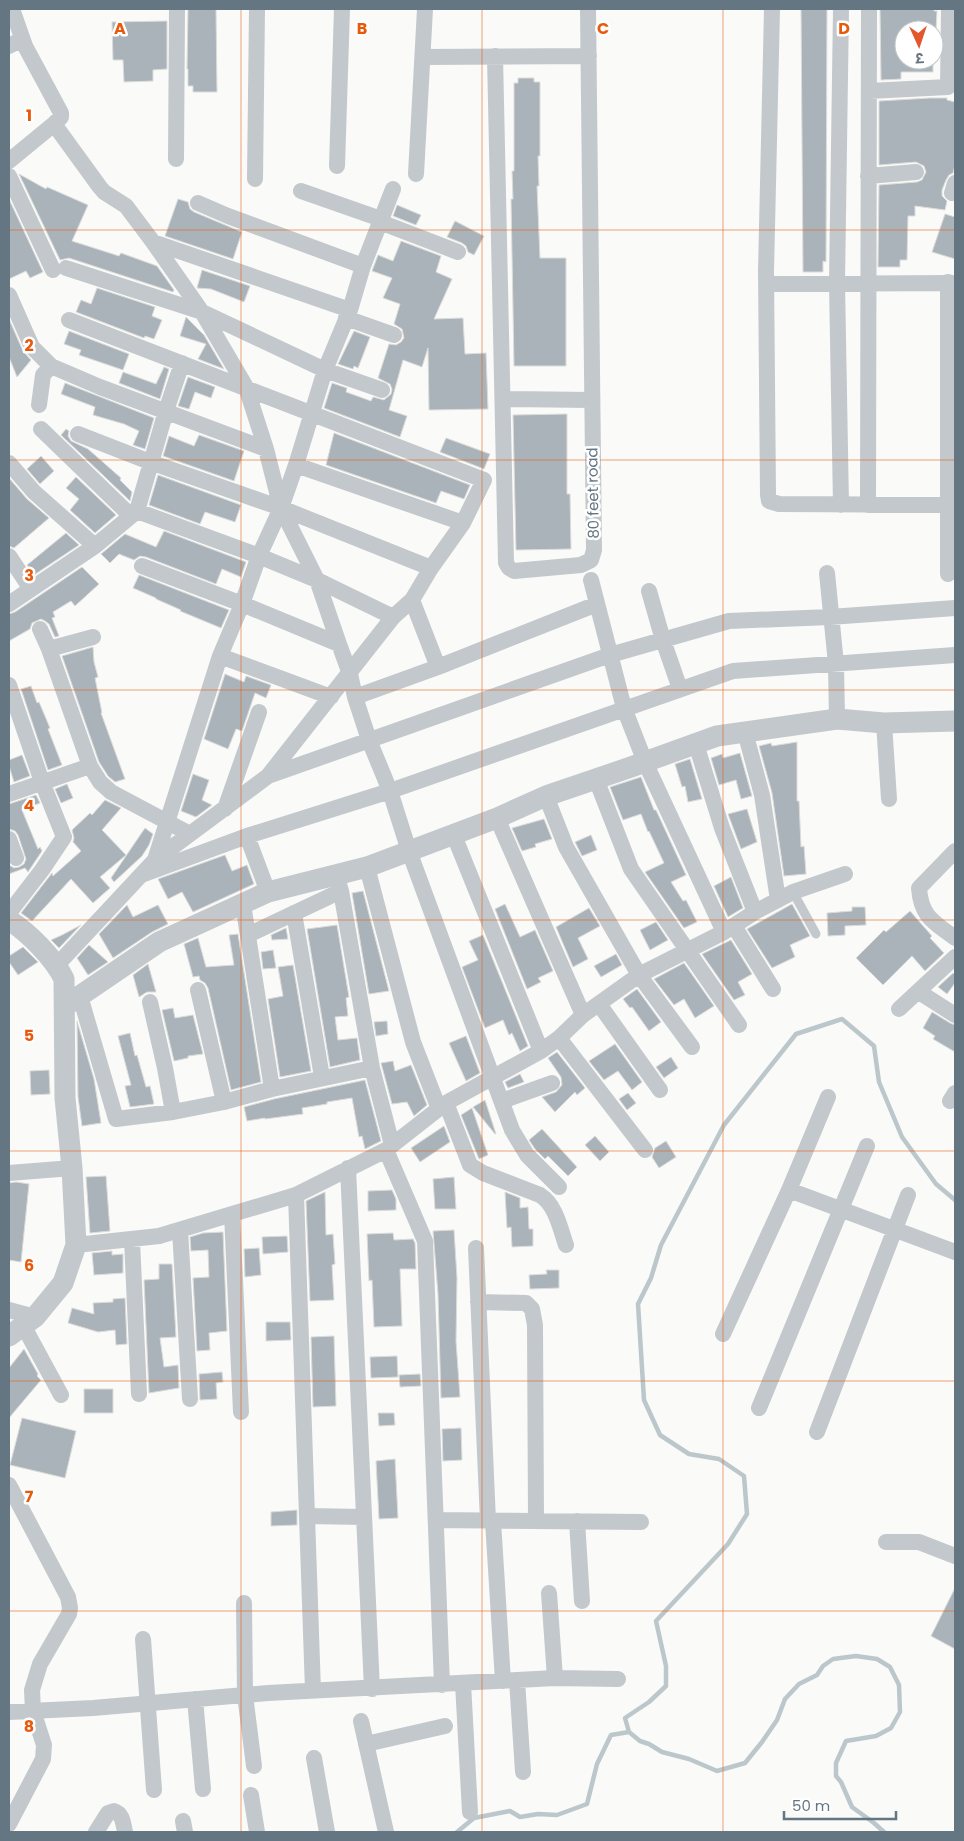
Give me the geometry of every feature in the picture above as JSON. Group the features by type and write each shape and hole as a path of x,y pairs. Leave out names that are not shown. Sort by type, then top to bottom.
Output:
{"street":[{"path":"9,161 57,122 61,112 15,43 12,9"},
{"path":"176,159 177,9"},
{"path":"255,179 257,9"},
{"path":"337,166 342,9"},
{"path":"416,174 426,9"},
{"name":"80 feet road","path":"495,56 506,563 514,571 581,565 590,560 594,550 588,9"},
{"path":"772,9 767,284 769,501 779,504 952,505"},
{"path":"841,9 837,283 841,505"},
{"path":"868,505 869,9"},
{"path":"869,91 948,88 949,9"},
{"path":"423,57 589,56"},
{"path":"57,122 103,191 126,206 153,242 202,312 246,387 266,449 281,508 318,580 338,644 350,674 355,697 369,740 390,791 409,851 518,1143 527,1155 559,1187"},
{"path":"868,176 916,172"},
{"path":"9,176 59,269 202,312 325,370 382,390"},
{"path":"155,860 220,656 242,604 259,556 281,508 313,413 325,370 348,314 363,266 394,189"},
{"path":"300,191 458,252"},
{"path":"198,203 363,266"},
{"path":"153,242 348,314 394,335"},
{"path":"767,284 952,282 952,505 948,574"},
{"path":"9,295 32,347 51,366 100,387 166,410 266,449"},
{"path":"57,965 155,860 268,776 393,617 412,600 431,568 463,523 484,480 69,320"},
{"path":"9,604 95,546 134,513 182,363"},
{"path":"38,406 43,375 51,366"},
{"path":"503,399 592,400"},
{"path":"41,430 134,513 259,556 318,580 393,617"},
{"path":"78,434 150,462 281,508 431,568"},
{"path":"9,463 34,492 95,546"},
{"path":"296,465 463,523"},
{"path":"9,556 31,589"},
{"path":"142,566 242,604 338,644"},
{"path":"827,573 836,664 837,718"},
{"path":"591,580 624,708 645,762 729,929 772,989"},
{"path":"649,591 680,689"},
{"path":"412,600 438,667"},
{"path":"355,697 438,667 597,604"},
{"path":"268,776 610,655 729,621 830,617 955,608"},
{"path":"40,629 49,649 90,766 100,782 111,792 190,834"},
{"path":"49,649 92,638"},
{"path":"140,876 247,836 390,791 733,671 955,655"},
{"path":"220,656 331,697"},
{"path":"9,685 42,782 64,837 42,870 12,924 57,965 116,1120 224,1102 322,1077 372,1068"},
{"path":"225,809 259,712"},
{"path":"248,934 294,913 338,882 367,867 497,818 546,796 716,736 837,718 884,723 955,721"},
{"path":"884,723 889,799"},
{"path":"744,732 762,795 778,900"},
{"path":"696,744 722,828 755,912"},
{"path":"9,794 90,766"},
{"path":"596,779 631,869 738,1025"},
{"path":"546,796 566,847 639,975 692,1047"},
{"path":"497,818 583,1015"},
{"path":"453,834 541,1051"},
{"path":"247,836 268,892"},
{"path":"9,839 16,858"},
{"path":"955,851 919,888 920,902 928,917 955,938"},
{"path":"367,867 413,1042 470,1165 483,1173 548,1199 566,1245"},
{"path":"76,1245 159,1236 296,1195 389,1147 442,1106 541,1051 559,1038 583,1015 639,975 729,929 755,912 793,892 845,874"},
{"path":"72,1001 159,942 268,892 338,882"},
{"path":"338,882 372,1068 389,1147 425,1241 442,1685"},
{"path":"243,904 272,1089"},
{"path":"294,913 322,1077"},
{"path":"900,1009 955,957"},
{"path":"198,990 224,1102"},
{"path":"919,992 955,1015"},
{"path":"61,1395 19,1322 63,1283 76,1245 72,1168 65,1098 72,1001"},
{"path":"150,1002 165,1068 172,1112"},
{"path":"599,1004 660,1090"},
{"path":"559,1038 645,1150"},
{"path":"502,1102 552,1084"},
{"path":"723,1334 790,1190 828,1097"},
{"path":"759,1408 867,1146"},
{"path":"9,1173 72,1168"},
{"path":"348,1168 372,1689"},
{"path":"790,1190 955,1252"},
{"path":"296,1195 313,1691"},
{"path":"817,1432 908,1195"},
{"path":"232,1214 241,1412"},
{"path":"180,1230 190,1399"},
{"path":"132,1240 139,1394"},
{"path":"476,1248 491,1521 523,1772"},
{"path":"478,1302 526,1303 532,1309 535,1325 536,1521"},
{"path":"9,1485 70,1602 69,1614 40,1664 32,1690 32,1711 45,1753 9,1824"},
{"path":"307,1516 364,1517"},
{"path":"436,1520 641,1522"},
{"path":"577,1521 582,1602"},
{"path":"886,1542 919,1542 955,1556"},
{"path":"549,1594 555,1678"},
{"path":"244,1604 245,1695 254,1766"},
{"path":"143,1639 154,1790"},
{"path":"9,1712 313,1691 555,1678 618,1679"},
{"path":"463,1683 470,1812"},
{"path":"195,1699 203,1789"},
{"path":"361,1722 386,1832"},
{"path":"366,1744 445,1726"},
{"path":"314,1758 327,1832"},
{"path":"251,1795 257,1832"},
{"path":"96,1832 108,1813 114,1811 122,1817 125,1832"}],"lane":[{"path":"793,892 816,934"}],"building":[{"path":"188,9 216,9 217,92 193,92 193,86 188,86"},
{"path":"801,9 827,9 826,262 823,261 823,272 803,272"},
{"path":"880,9 934,9 934,11 937,11 937,20 894,20 894,70 933,70 933,72 901,72 901,79 881,80"},
{"path":"167,21 167,69 153,70 153,81 124,82 123,60 113,60 112,22"},
{"path":"518,78 534,78 534,82 540,82 540,156 538,156 539,186 537,186 540,258 566,258 566,366 514,366 511,199 513,199 512,171 514,171 514,83 518,83"},
{"path":"947,98 947,100 955,102 955,165 953,173 949,175 942,190 942,196 947,201 945,210 915,206 915,216 908,216 907,260 900,260 900,267 878,267 879,185 917,182 922,180 926,172 924,166 916,162 879,165 879,101"},
{"path":"19,174 46,189 47,187 88,205 72,241 119,256 121,253 157,266 174,290 173,292 69,258 60,260"},
{"path":"9,199 43,272 30,278 26,271 9,279"},
{"path":"178,199 188,202 190,209 194,212 242,232 233,259 165,236"},
{"path":"397,205 421,215 416,225 393,216"},
{"path":"945,214 955,217 955,259 932,252"},
{"path":"455,221 484,236 474,255 468,252 466,246 462,243 447,237"},
{"path":"401,241 441,256 436,272 452,279 434,319 463,318 465,354 486,353 488,409 429,410 428,348 422,367 403,360 389,410 407,416 400,437 324,408 332,383 347,388 346,392 371,401 373,397 384,400 391,394 390,384 378,378 389,344 396,345 404,338 402,329 394,324 400,304 383,298 392,278 372,271 378,255 393,261"},
{"path":"202,270 250,286 244,302 211,289 197,288"},
{"path":"97,288 155,307 152,316 162,320 154,339 145,336 144,338 76,312 81,300 91,304"},
{"path":"186,317 204,335 224,369 198,359 206,344 180,336"},
{"path":"9,319 23,351 31,360 17,377 9,357"},
{"path":"69,331 129,354 123,370 79,355 81,350 64,344"},
{"path":"354,331 370,337 358,368 354,366 353,369 338,364"},
{"path":"164,367 169,369 160,399 119,383 123,372 156,384"},
{"path":"188,377 215,387 211,398 195,392 189,409 178,406"},
{"path":"65,383 154,418 145,449 133,445 139,431 124,424 93,415 95,407 61,394"},
{"path":"567,414 567,494 570,494 571,549 516,550 513,415"},
{"path":"66,429 69,431 68,436 71,441 88,449 121,478 120,480 132,492 130,501 61,435"},
{"path":"334,433 470,485 464,499 441,491 436,503 326,465"},
{"path":"199,435 244,451 234,481 163,456 169,436 194,446"},
{"path":"446,438 490,454 484,469 440,452"},
{"path":"41,456 54,471 40,484 27,469"},
{"path":"158,475 241,505 235,522 205,512 200,524 149,505"},
{"path":"76,477 116,515 95,533 70,510 79,499 66,488"},
{"path":"9,478 27,499 49,518 14,548 9,546"},
{"path":"164,531 246,562 241,577 222,569 216,584 146,557 140,556 134,560 119,554 110,563 101,554 125,534 156,547"},
{"path":"66,533 79,545 34,575 27,565"},
{"path":"82,567 99,584 75,606 71,601 53,612 55,617 52,618 59,636 55,637 49,624 41,619 32,623 30,629 9,641 9,614 15,612"},
{"path":"139,575 229,610 221,628 133,588"},
{"path":"93,647 98,677 95,678 101,713 125,779 115,782 108,776 99,762 62,656"},
{"path":"225,674 244,682 246,676 271,685 266,698 255,693 242,731 236,729 228,749 204,739"},
{"path":"31,686 37,703 39,702 50,728 48,729 62,765 48,770 21,689"},
{"path":"797,742 797,801 799,801 801,847 804,846 806,874 784,876 772,793 759,746 771,743 772,746"},
{"path":"740,753 752,796 741,799 736,780 719,785 711,758 722,754 723,758"},
{"path":"22,755 30,776 14,782 9,760"},
{"path":"690,759 702,799 688,802 685,786 682,787 675,764"},
{"path":"193,774 209,780 202,800 212,805 196,817 181,811"},
{"path":"641,777 654,810 656,810 686,875 671,882 683,901 686,900 697,922 684,928 645,872 664,863 641,814 623,820 610,787"},
{"path":"67,784 73,798 61,803 55,789"},
{"path":"36,795 40,803 22,810 38,849 40,847 42,851 28,872 25,868 9,874 9,865 14,868 19,867 24,864 26,859 18,835 15,831 9,829 9,804"},
{"path":"105,800 121,808 102,830 126,855 100,877 110,888 93,903 71,879 32,921 21,913 52,873 53,876 81,851 73,842 72,830 90,813 92,815"},
{"path":"747,809 757,842 741,849 728,814"},
{"path":"544,819 552,839 535,844 536,847 522,851 512,828"},
{"path":"145,828 153,834 149,845 142,856 114,882 111,878"},
{"path":"591,835 597,850 582,856 575,842"},
{"path":"225,855 232,871 247,865 254,884 193,912 182,892 168,899 158,879"},
{"path":"731,877 743,908 728,917 714,886"},
{"path":"363,891 389,991 369,994 352,893"},
{"path":"505,904 520,937 535,930 553,971 538,978 541,982 527,989 495,909"},
{"path":"792,904 810,936 790,945 795,957 772,968 747,929"},
{"path":"127,905 133,917 158,905 168,924 152,932 113,958 99,934"},
{"path":"852,907 865,907 866,925 845,926 845,935 828,936 827,913 852,911"},
{"path":"589,908 600,926 578,938 588,959 573,967 556,927"},
{"path":"910,911 944,953 925,971 912,956 883,985 856,958 884,930 886,932"},
{"path":"656,922 668,940 650,950 640,930"},
{"path":"81,925 59,948 51,940 62,935"},
{"path":"337,925 349,997 346,998 348,1016 335,1017 338,1040 357,1038 360,1060 330,1067 307,929"},
{"path":"286,928 288,939 272,940 271,935"},
{"path":"238,934 261,1082 231,1090 208,988 200,980 199,976 193,977 184,944 198,938 206,967 234,965 229,935"},
{"path":"483,935 528,1046 520,1051 512,1033 509,1035 503,1020 485,1028 462,967 478,960 469,941"},
{"path":"731,940 752,974 738,982 745,995 734,1000 702,954"},
{"path":"89,945 108,962 88,975 77,958"},
{"path":"23,947 38,962 18,975 9,962 9,956"},
{"path":"273,950 276,968 263,969 261,952"},
{"path":"616,954 622,965 601,977 594,966"},
{"path":"684,963 714,1006 695,1018 684,999 674,1005 654,979"},
{"path":"148,964 156,992 147,992 139,997 133,975"},
{"path":"293,965 311,1071 280,1077 268,999 283,996 278,967"},
{"path":"953,973 955,975 955,983 947,994 938,987"},
{"path":"637,989 661,1022 649,1031 632,1007 630,1008 623,999"},
{"path":"173,1008 175,1018 193,1015 203,1054 188,1056 188,1058 174,1061 162,1010"},
{"path":"932,1012 955,1025 955,1052 933,1039 935,1036 923,1028"},
{"path":"77,1021 94,1079 101,1123 82,1126 78,1097"},
{"path":"387,1021 388,1034 376,1036 374,1022"},
{"path":"130,1033 135,1056 137,1055 146,1087 150,1086 154,1104 130,1107 125,1086 131,1085 118,1036"},
{"path":"466,1036 480,1073 466,1081 449,1043"},
{"path":"615,1044 642,1082 632,1090 618,1071 604,1080 589,1061"},
{"path":"557,1052 585,1088 577,1095 575,1092 555,1112 542,1097 556,1092 562,1085 561,1077 548,1058"},
{"path":"671,1057 678,1068 664,1078 656,1067"},
{"path":"393,1061 395,1071 411,1065 427,1105 414,1116 407,1102 392,1104 381,1063"},
{"path":"49,1070 50,1094 31,1095 30,1071"},
{"path":"520,1074 524,1082 508,1088 505,1082"},
{"path":"365,1080 381,1141 365,1149 362,1136 359,1137 352,1098 302,1108 303,1114 247,1121 244,1107"},
{"path":"628,1093 636,1103 627,1110 619,1099"},
{"path":"485,1100 496,1134 473,1107"},
{"path":"472,1108 488,1155 479,1159 461,1115"},
{"path":"444,1126 450,1142 420,1162 411,1148"},
{"path":"542,1129 577,1167 568,1176 548,1156 545,1159 529,1140"},
{"path":"595,1136 609,1152 600,1161 585,1145"},
{"path":"666,1141 676,1157 659,1168 652,1157 655,1148"},
{"path":"106,1176 110,1231 90,1233 86,1177"},
{"path":"454,1177 456,1209 435,1209 433,1179"},
{"path":"9,1183 29,1184 21,1262 9,1260"},
{"path":"392,1190 396,1199 396,1210 368,1211 368,1191"},
{"path":"325,1192 326,1235 333,1234 335,1264 332,1265 334,1300 310,1301 306,1201"},
{"path":"505,1192 520,1198 520,1208 528,1207 529,1229 533,1229 533,1246 512,1247 511,1227 507,1228"},
{"path":"454,1230 457,1278 456,1341 460,1397 441,1398 438,1294 433,1231"},
{"path":"223,1232 227,1331 209,1333 210,1350 197,1351 193,1278 209,1277 208,1250 191,1251 190,1237 203,1233"},
{"path":"393,1233 394,1240 413,1239 415,1243 416,1269 400,1269 402,1326 374,1327 372,1280 369,1281 367,1234"},
{"path":"287,1236 288,1252 263,1254 262,1237"},
{"path":"259,1248 261,1275 245,1277 244,1249"},
{"path":"112,1251 112,1255 123,1254 123,1273 94,1275 92,1253"},
{"path":"159,1264 172,1264 176,1337 160,1338 164,1367 178,1365 179,1388 149,1393 144,1280 159,1279"},
{"path":"546,1270 559,1270 559,1288 530,1289 529,1275 547,1274"},
{"path":"125,1298 127,1344 116,1345 115,1330 98,1332 68,1323 72,1308 94,1314 93,1303 113,1302 113,1299"},
{"path":"266,1322 290,1322 291,1340 266,1341"},
{"path":"334,1336 336,1406 313,1407 311,1337"},
{"path":"24,1349 38,1374 37,1376 41,1380 9,1418 9,1368"},
{"path":"397,1356 398,1377 371,1378 370,1357"},
{"path":"222,1372 223,1382 216,1383 217,1399 200,1400 199,1374"},
{"path":"420,1374 421,1386 400,1387 399,1375"},
{"path":"84,1389 113,1389 113,1413 84,1413"},
{"path":"378,1413 394,1413 395,1425 379,1426"},
{"path":"22,1418 76,1431 65,1478 10,1465"},
{"path":"461,1428 462,1460 443,1461 442,1429"},
{"path":"395,1459 398,1518 379,1519 376,1461"},
{"path":"297,1510 297,1525 271,1526 271,1512"},
{"path":"955,1588 955,1649 931,1636"}],"waterway":[{"path":"629,1732 625,1718 649,1702 666,1686 666,1666 656,1621 728,1544 747,1514 744,1476 719,1459 689,1454 660,1435 644,1400 638,1304 651,1278 661,1245 724,1125 796,1034 842,1019 874,1046 879,1082 902,1137 936,1184 955,1200"},
{"path":"457,1832 474,1818 510,1811 520,1817 538,1814 557,1815 587,1804 597,1764 611,1735 629,1732 640,1741 662,1752 689,1759 717,1771 745,1763 777,1720 785,1699 799,1684 817,1675 823,1666 833,1659 856,1656 877,1659 890,1667 899,1685 900,1712 891,1728 876,1736 846,1741 836,1763 836,1776 841,1782 852,1807 884,1832"}]}
